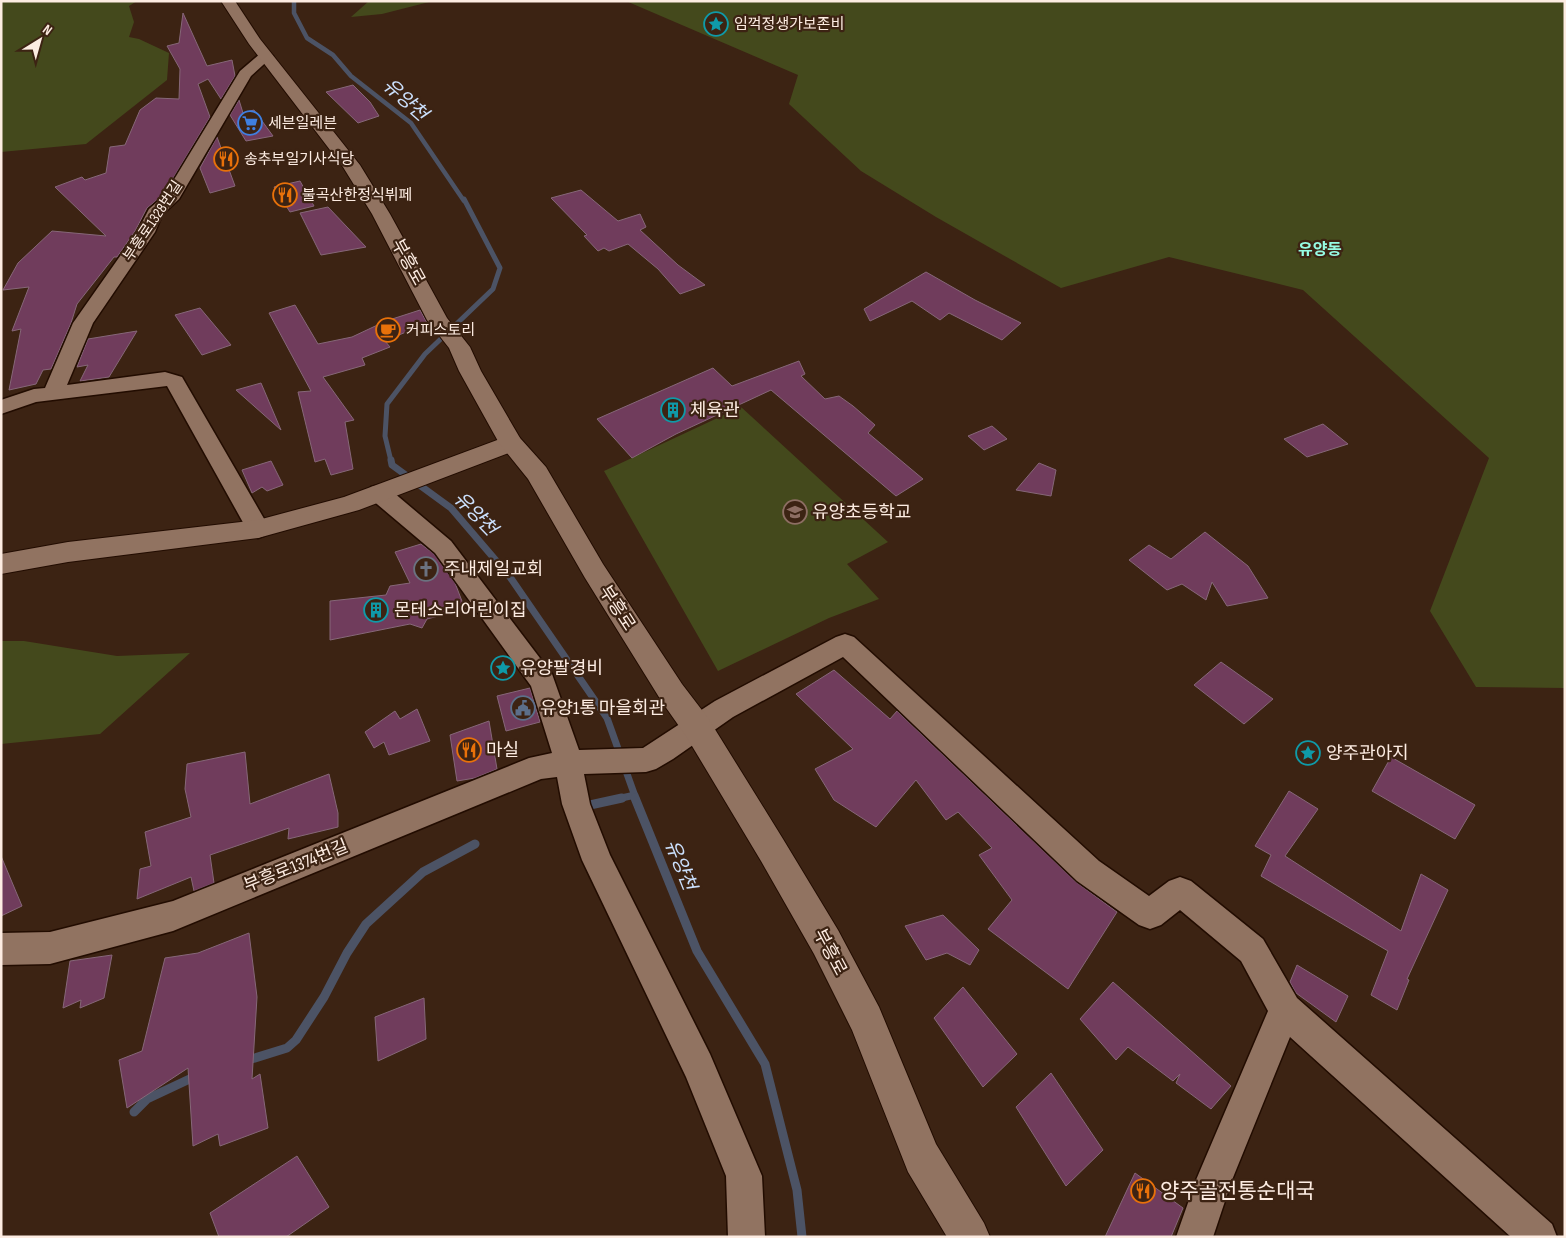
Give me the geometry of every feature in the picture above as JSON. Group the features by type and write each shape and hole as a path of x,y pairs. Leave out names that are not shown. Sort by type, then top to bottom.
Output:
{"main road":[{"name":"부흥로","path":"228,1 266,56 351,165 381,214 438,320 459,347 470,371 511,443 536,473 594,571 672,693 697,727 830,951 866,1020 922,1158 970,1237"},
{"path":"1,564 68,552 258,529 350,504 511,443"}],"street":[{"name":"부흥로1328번길","path":"53,394 83,323 146,232 155,213 171,199 245,74 266,56"},
{"path":"1,407 34,396 165,379 174,382 258,529"},
{"path":"387,490 442,547 543,682 566,752 576,763 576,804 597,860 698,1066 744,1176 747,1237"},
{"path":"697,727 724,709 845,644 1088,871 1150,914 1180,891 1238,938 1252,950 1285,1010 1538,1237"},
{"name":"부흥로1374번길","path":"1,949 50,948 173,916 539,767 576,763 646,760 697,727"},
{"path":"1194,1237 1214,1180 1285,1010"}],"green space":[{"path":"1,1 137,1 129,6 134,22 129,37 139,39 169,53 167,80 86,144 1,152"},
{"path":"369,1 433,1 382,14 351,17"},
{"path":"626,1 1565,1 1565,688 1476,687 1430,611 1489,458 1303,290 1169,257 1061,288 936,217 861,171 789,104 798,75"},
{"path":"741,407 888,542 847,564 879,599 829,618 718,671 604,471"},
{"path":"1,641 24,641 117,656 190,653 100,734 1,744"}],"building":[{"path":"183,13 207,66 232,60 235,76 221,99 208,79 198,84 210,117 163,195 147,208 135,231 117,257 114,257 77,304 51,369 43,370 36,384 9,390 21,329 12,331 29,287 3,290 18,263 52,231 106,236 55,187 82,177 85,180 106,173 110,147 125,145 140,110 156,98 179,99 180,69 167,46 179,43"},
{"path":"353,85 370,102 379,116 358,123 326,92"},
{"path":"239,100 243,113 254,110 273,136 246,141 230,115"},
{"path":"217,137 235,186 210,193 200,168"},
{"path":"300,181 314,206 290,212 274,187"},
{"path":"581,190 618,221 640,214 646,227 640,230 678,265 705,285 680,294 658,269 628,244 609,251 604,248 598,251 584,236 587,235 551,198"},
{"path":"328,207 366,247 321,255 300,213"},
{"path":"926,272 1021,323 1002,340 949,313 940,320 912,301 870,321 864,309"},
{"path":"295,305 318,344 352,337 386,321 420,310 427,323 385,341 390,347 362,358 365,365 323,377 354,420 345,422 353,469 331,475 325,459 315,462 298,392 311,391 269,313"},
{"path":"200,308 231,345 202,355 175,315"},
{"path":"137,331 109,377 80,381 88,365 77,367 88,339"},
{"path":"799,361 805,374 801,376 825,399 839,396 853,406 875,425 868,433 923,479 896,496 771,390 676,434 632,458 597,419 713,368 732,386"},
{"path":"261,383 281,430 236,390"},
{"path":"1323,424 1348,444 1307,457 1284,439"},
{"path":"992,426 1007,439 984,450 968,436"},
{"path":"271,461 283,485 267,491 262,487 252,493 242,470"},
{"path":"1039,463 1056,470 1051,496 1016,490"},
{"path":"1205,532 1248,566 1268,598 1227,606 1212,582 1206,600 1182,584 1167,590 1129,560 1149,545 1171,559"},
{"path":"421,544 434,554 455,583 465,609 427,619 422,628 410,624 330,640 330,601 386,595 390,586 410,583 395,552"},
{"path":"1221,662 1273,699 1244,724 1194,685"},
{"path":"834,670 890,719 897,711 1076,882 1117,912 1068,989 988,929 1012,900 979,855 992,848 958,812 946,820 916,780 876,827 834,800 815,769 853,749 796,694"},
{"name":"유양1통 마을회관","path":"530,688 540,722 506,731 497,696"},
{"path":"417,709 430,741 389,755 384,742 374,748 365,732 395,711 400,719"},
{"path":"489,721 497,769 475,778 457,781 450,735"},
{"path":"245,752 250,804 329,774 338,813 338,827 288,839 289,828 210,855 214,883 194,891 191,877 137,899 140,869 151,866 145,832 191,817 185,789 187,764"},
{"path":"1391,757 1475,805 1455,839 1372,791"},
{"path":"1289,791 1318,809 1285,856 1401,931 1421,874 1448,890 1407,979 1409,980 1397,1010 1371,995 1388,951 1261,876 1271,855 1255,846"},
{"path":"1,856 22,906 1,916"},
{"path":"943,915 979,950 970,965 947,953 926,960 905,926"},
{"path":"249,933 257,997 252,1079 260,1074 268,1128 220,1146 218,1134 193,1146 188,1068 127,1108 119,1060 142,1051 165,958 198,953"},
{"path":"112,955 104,998 80,1008 81,1000 63,1008 70,961"},
{"path":"1297,965 1348,996 1336,1022 1296,993 1290,982"},
{"path":"1113,982 1231,1086 1211,1109 1176,1083 1180,1074 1173,1081 1128,1047 1116,1060 1080,1019"},
{"path":"963,987 1017,1054 983,1087 934,1018"},
{"path":"424,998 426,1039 378,1061 375,1017"},
{"path":"1051,1073 1103,1150 1066,1186 1016,1107"},
{"path":"297,1156 329,1207 286,1237 219,1237 210,1213"},
{"name":"양주골전통순대국","path":"1135,1173 1183,1208 1171,1237 1105,1237"}],"waterway":[{"name":"유양천","path":"294,1 294,13 307,38 333,55 351,76 411,123 464,201"},
{"name":"유양천","path":"391,461 385,436 387,404 425,354 493,289 500,268 464,199"},
{"name":"유양천","path":"391,460 392,465 451,508 510,577 607,718 635,795"},
{"path":"617,799 635,795"},
{"name":"유양천","path":"635,795 636,799"},
{"path":"590,805 622,798"},
{"name":"유양천","path":"635,798 697,951 765,1064 797,1190 802,1237"},
{"path":"245,1061 287,1048 296,1040 324,997 347,953 366,924 423,872 475,844"},
{"path":"134,1112 147,1099 196,1076"}],"place":[{"name":"임꺽정생가보존비","path":"716,24"},
{"name":"세븐일레븐","path":"250,123"},
{"name":"송추부일기사식당","path":"226,159"},
{"name":"불곡산한정식뷔페","path":"285,195"},
{"name":"커피스토리","path":"388,330"},
{"name":"체육관","path":"673,410"},
{"name":"유양초등학교","path":"795,512"},
{"name":"주내제일교회","path":"426,569"},
{"name":"몬테소리어린이집","path":"376,610"},
{"name":"유양팔경비","path":"503,668"},
{"name":"유양1통 마을회관","path":"523,708"},
{"name":"마실","path":"469,750"},
{"name":"양주관아지","path":"1308,753"},
{"name":"양주골전통순대국","path":"1143,1191"}],"district":[{"name":"유양동","path":"1320,250"}]}
